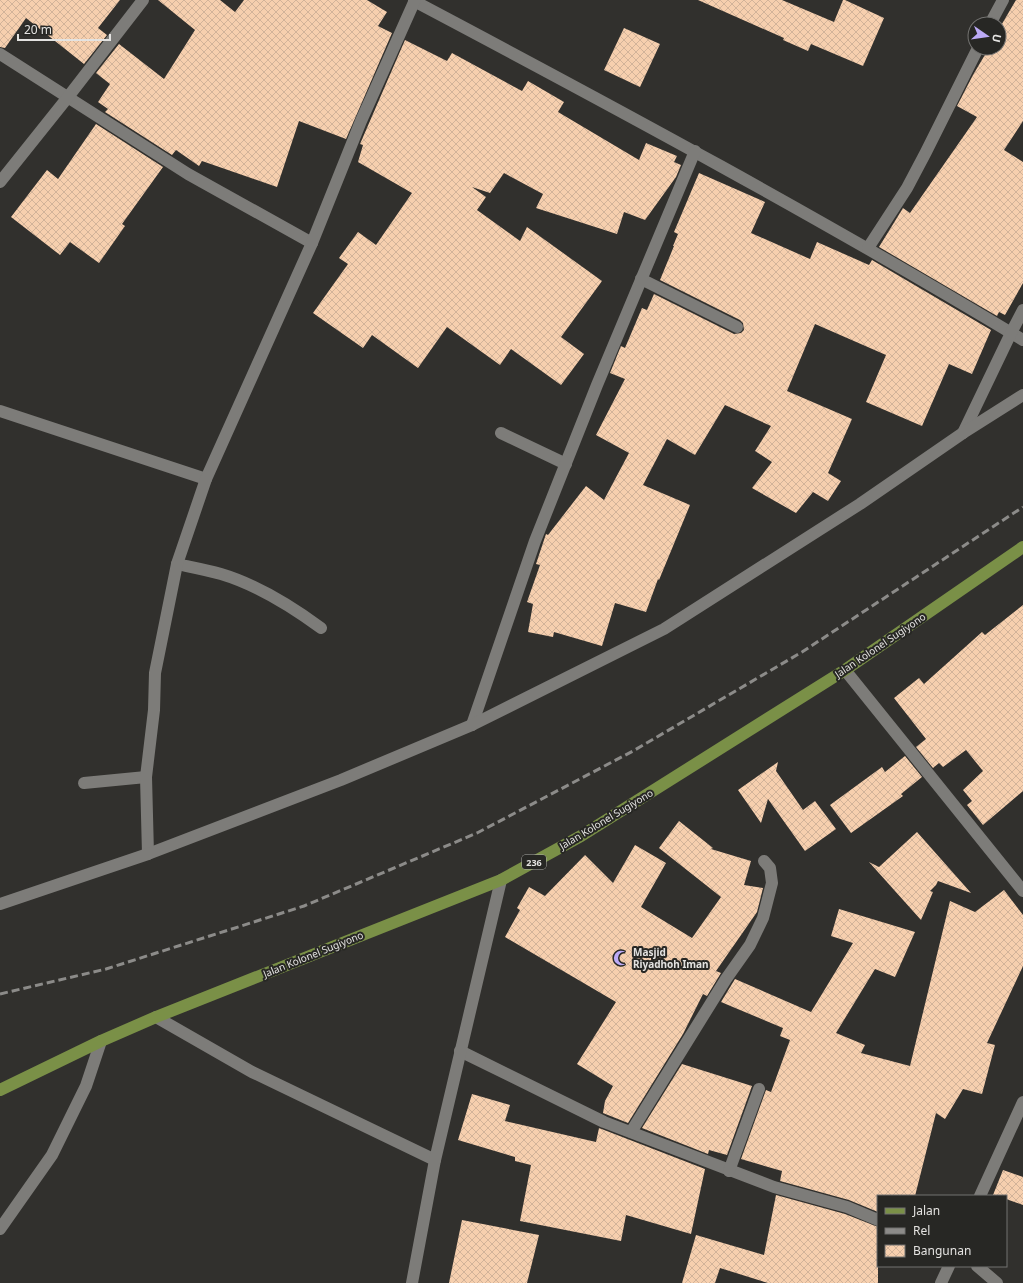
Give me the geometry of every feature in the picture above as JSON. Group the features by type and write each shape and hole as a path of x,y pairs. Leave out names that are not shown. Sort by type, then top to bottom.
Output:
{"main road":[{"name":"Jalan Kolonel Sugiyono","path":"0,1090 101,1041 156,1017 501,880 581,836 845,670 1023,547"}],"street":[{"path":"0,182 143,0"},
{"path":"148,854 146,777 154,710 155,673 176,564 206,479 312,243 361,121 414,0 695,151 868,248 1023,340"},
{"path":"994,16 1003,0"},
{"path":"0,54 188,174 312,243"},
{"path":"868,248 907,188 974,56"},
{"path":"472,725 535,541 641,279 695,151"},
{"path":"641,279 737,327"},
{"path":"963,433 1023,310"},
{"path":"0,904 148,854 341,780 472,725 664,629 860,504 963,433 1023,396"},
{"path":"0,411 206,479"},
{"path":"501,433 566,464"},
{"path":"176,564 222,575 254,586 299,611 321,628"},
{"path":"845,670 1023,891"},
{"path":"84,783 146,777"},
{"path":"632,1132 726,979 750,945 763,918 772,883 770,868 764,861"},
{"path":"412,1283 435,1160 501,880"},
{"path":"156,1017 252,1072 435,1160"},
{"path":"0,1229 52,1155 86,1086 101,1041"},
{"path":"460,1051 604,1122 729,1171 774,1187 847,1207 877,1220"},
{"path":"729,1171 759,1089"},
{"path":"980,1195 1023,1102"},
{"path":"941,1282 948,1267"},
{"path":"978,1267 996,1283"}],"building":[{"path":"0,0 120,0 98,28 107,35 84,64 26,18 5,48 0,47"},
{"path":"158,0 220,0 235,12 244,0 367,0 387,12 378,26 392,33 346,139 299,121 277,187 202,161 199,166 176,150 172,155 105,112 108,109 98,102 110,84 96,73 119,44 164,79 195,30"},
{"path":"698,0 782,0 834,22 843,0 845,0 884,18 863,66 811,44 808,51 783,40 784,38"},
{"path":"1016,0 1023,0 1023,121 1004,150 1023,162 1023,283 1005,315 999,312 997,316 879,247 903,208 910,213 977,117 957,106 984,56 1007,56 1007,16"},
{"path":"624,28 660,44 640,87 604,70"},
{"path":"405,40 447,61 452,53 522,91 528,81 564,102 558,112 639,160 646,143 677,156 674,162 681,165 676,177 645,220 624,212 617,234 536,208 543,194 504,173 490,193 472,187 486,197 477,210 520,241 527,227 602,281 561,337 584,354 561,385 511,349 500,365 447,327 418,368 372,335 363,348 313,313 348,264 339,258 358,232 376,245 412,193 358,162 363,145 360,144"},
{"path":"96,124 163,167 122,224 125,226 99,263 70,242 60,255 11,217 47,170 58,179"},
{"path":"699,173 765,202 751,233 810,259 817,242 869,265 872,260 991,330 972,374 949,364 922,426 866,402 886,355 815,324 787,391 852,419 828,473 841,481 828,501 813,492 796,513 752,488 772,462 755,451 771,426 725,405 695,455 667,439 643,485 690,505 659,580 658,579 646,612 615,603 602,646 554,632 553,637 528,632 533,604 527,602 540,565 536,564 546,534 548,535 586,486 604,500 629,453 596,435 625,379 610,373 621,346 625,348 642,308 647,310 654,294 734,334 741,333 744,330 743,323 740,320 660,280 678,234 674,232"},
{"path":"1023,605 1023,791 983,825 967,805 972,801 963,790 983,771 966,750 943,767 939,763 933,768 916,747 926,739 894,698 919,678 924,684 982,632 985,635"},
{"path":"905,756 922,777 901,794 903,796 851,833 830,805 882,767 885,772"},
{"path":"778,762 776,771 803,810 815,801 836,829 805,851 768,799 761,823 738,790"},
{"path":"679,821 713,848 711,849 751,861 744,885 763,888 757,912 716,971 721,973 707,996 703,994 683,1034 628,1123 603,1113 605,1101 613,1086 577,1064 616,1002 505,937 520,910 517,908 529,887 545,896 585,855 613,883 635,845 666,863 641,907 692,938 721,897 659,848"},
{"path":"917,832 971,893 938,881 930,891 933,892 921,920 869,862 879,867"},
{"path":"1004,890 1023,915 1023,966 987,1043 995,1045 982,1094 963,1089 945,1119 936,1113 915,1195 877,1195 877,1212 849,1200 780,1181 782,1171 741,1159 766,1090 771,1092 790,1040 780,1036 783,1028 721,1002 735,979 811,1012 853,943 831,936 839,909 915,932 895,977 875,969 836,1033 865,1045 861,1053 910,1066 950,901 975,912"},
{"path":"682,1064 752,1086 727,1155 709,1150 708,1154 642,1128"},
{"path":"472,1094 510,1105 505,1121 596,1142 599,1128 705,1169 691,1234 626,1215 621,1241 520,1221 531,1165 515,1161 515,1157 458,1140"},
{"path":"1003,1170 1023,1177 1023,1205 1007,1199 1007,1195 993,1195"},
{"path":"776,1195 845,1214 877,1227 878,1283 768,1283 720,1268 715,1283 682,1283 696,1235 764,1255"},
{"path":"462,1220 539,1235 527,1283 449,1283"}],"railway":[{"path":"0,994 106,969 304,906 477,833 633,751 802,652 1023,507"}],"place":[{"name":"Masjid Riyadhoh Iman","path":"621,958"}]}
